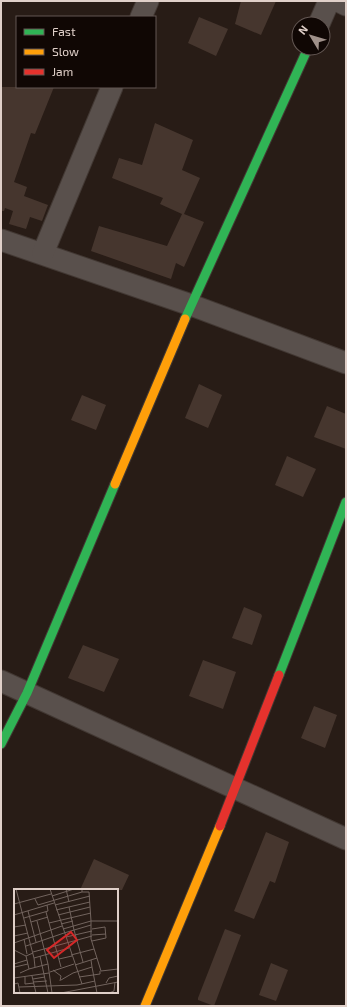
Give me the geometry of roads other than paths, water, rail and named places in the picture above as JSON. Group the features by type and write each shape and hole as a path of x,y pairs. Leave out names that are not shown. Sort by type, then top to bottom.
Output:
{"street":[{"path":"141,16 148,1"},
{"path":"322,16 329,1"},
{"path":"338,1 346,5"},
{"path":"1,744 26,693 191,305 304,56"},
{"path":"43,253 112,88"},
{"path":"1,240 43,253 191,305 346,363"},
{"path":"145,1006 236,788 346,502"},
{"path":"1,681 346,839"}]}
